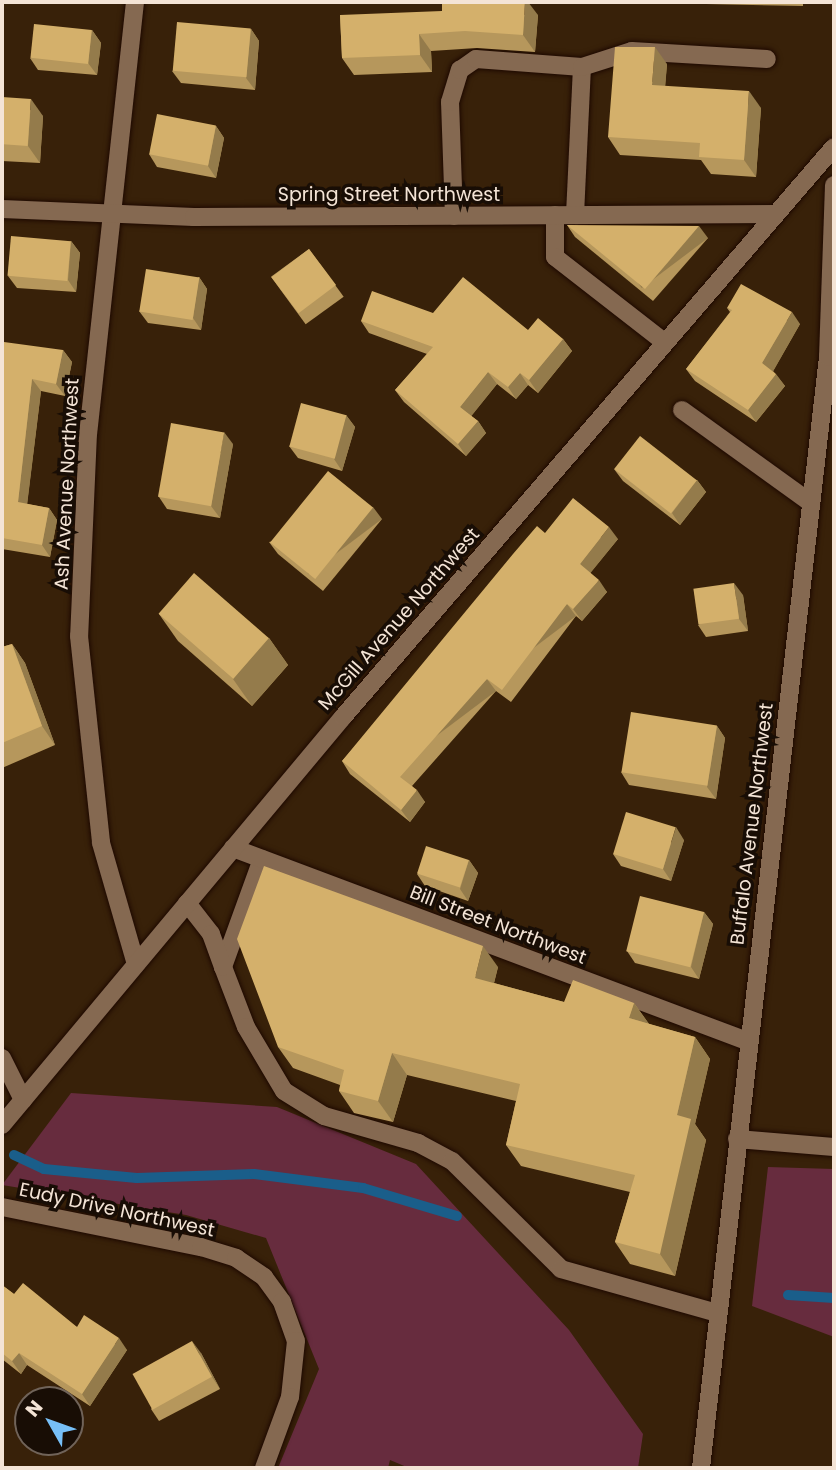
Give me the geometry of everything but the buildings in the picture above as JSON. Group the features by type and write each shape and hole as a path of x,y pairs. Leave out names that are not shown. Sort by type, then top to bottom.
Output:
{"street":[{"name":"Ash Avenue Northwest","path":"135,2 88,433 79,636 101,843 136,964"},
{"path":"454,216 450,102 460,70 476,59 582,67 632,51 767,59"},
{"path":"575,215 582,67"},
{"name":"McGill Avenue Northwest","path":"2,1125 233,848 664,342 834,147"},
{"name":"Buffalo Avenue Northwest","path":"701,1468 747,1041 828,357 834,185"},
{"name":"Spring Street Northwest","path":"2,209 454,216 776,214"},
{"path":"555,215 555,257 664,342"},
{"path":"682,410 811,503"},
{"name":"Bill Street Northwest","path":"233,848 747,1041"},
{"path":"223,967 262,859"},
{"path":"187,903 212,934 246,1027 284,1091 324,1115 418,1143 452,1161 561,1269 718,1313"},
{"path":"2,1058 23,1100"},
{"path":"737,1139 834,1147"},
{"name":"Eudy Drive Northwest","path":"2,1207 201,1247 236,1258 264,1277 282,1302 296,1341 290,1398 264,1468"}],"shaded area":[{"path":"71,1093 277,1107 416,1164 569,1330 643,1434 638,1468 409,1468 390,1460 388,1468 278,1468 319,1369 266,1238 186,1215 2,1185"},
{"path":"768,1167 834,1169 834,1337 752,1306"}],"waterway":[{"path":"14,1155 44,1169 137,1178 254,1174 363,1188 457,1216"},
{"path":"788,1295 834,1298"}]}
